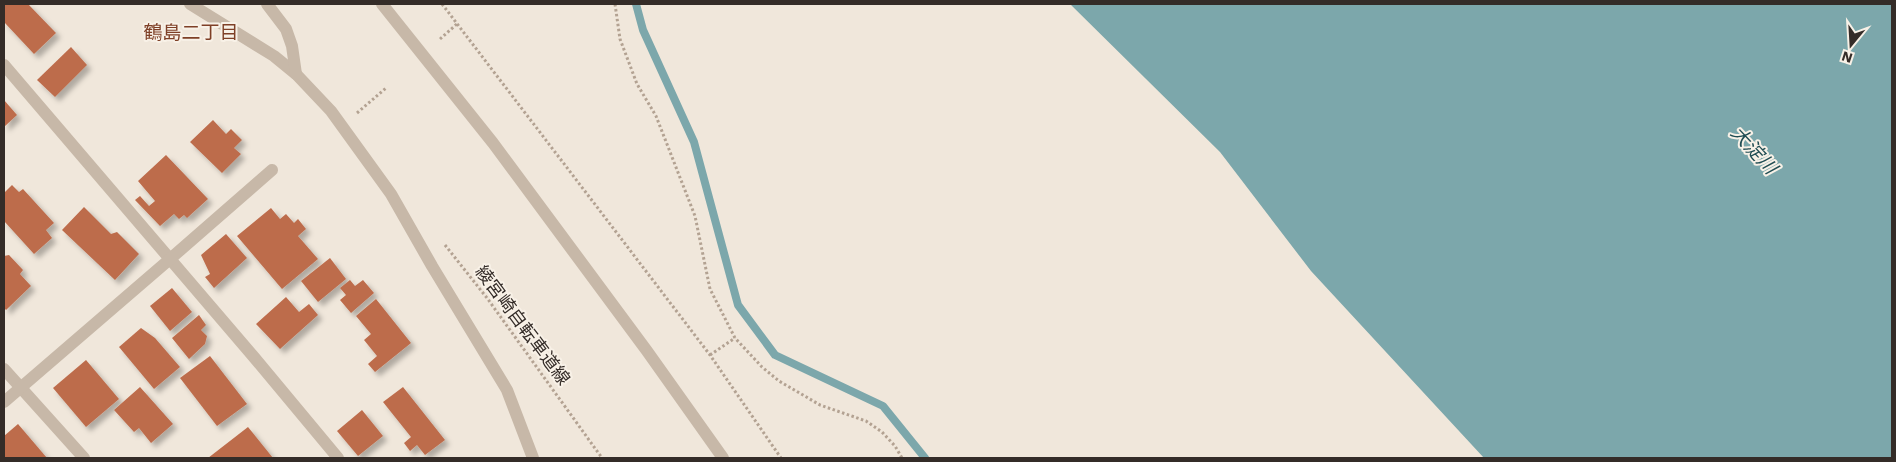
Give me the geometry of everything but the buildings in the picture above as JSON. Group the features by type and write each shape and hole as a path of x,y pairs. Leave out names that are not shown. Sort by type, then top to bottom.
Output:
{"street":[{"path":"190,4 274,56 296,74 331,111 391,194 507,390 533,458"},
{"path":"267,4 286,28 292,46 296,74"},
{"path":"382,4 493,143 647,350 723,458"},
{"path":"4,66 338,458"},
{"path":"4,402 272,170"},
{"path":"4,370 84,458"}],"path":[{"path":"442,4 710,355 781,458"},
{"path":"615,4 620,39 637,84 656,116 695,216 710,288 735,338 779,382 820,405 866,421 882,432 895,446 902,458"},
{"path":"440,39 458,23"},
{"path":"356,113 386,88"},
{"name":"綾宮崎自転車道線","path":"441,240 487,298 602,458"},
{"path":"710,355 735,338"}],"water":[{"name":"大淀川","path":"1070,4 1892,4 1892,458 1484,458 1311,271 1220,152"}],"waterway":[{"path":"636,4 643,30 694,142 738,305 775,355 883,406 925,458"}],"district":[{"name":"鶴島二丁目","path":"191,32"}]}
